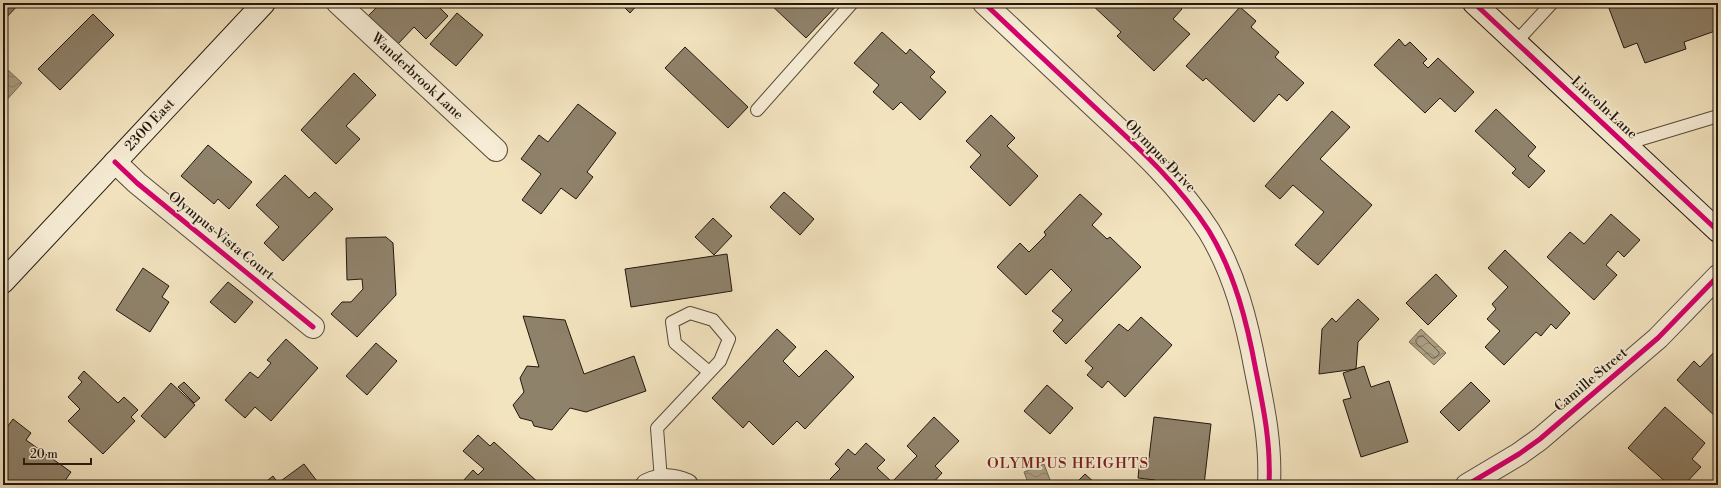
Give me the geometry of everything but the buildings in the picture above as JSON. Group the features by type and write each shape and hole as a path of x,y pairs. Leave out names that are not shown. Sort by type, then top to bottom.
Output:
{"street":[{"name":"2300 East","path":"3,282 264,3"},
{"name":"Wanderbrook Lane","path":"338,3 496,150"},
{"name":"Olympus Drive","path":"984,3 1146,156 1192,206 1209,232 1223,258 1236,288 1249,334 1269,439 1269,485"},
{"name":"Lincoln Lane","path":"1474,3 1718,231"},
{"name":"Olympus Vista Court","path":"115,162 137,183 313,327"},
{"name":"Camille Street","path":"1467,485 1519,454 1540,439 1658,338 1718,276"},
{"path":"654,482 670,479 687,485"}],"lane":[{"path":"757,110 852,3"},
{"path":"1516,42 1552,3"},
{"path":"1625,144 1718,116"},
{"path":"654,482 657,428 710,372 720,361 729,338 713,320 690,313 672,322 675,343 710,372"}],"water":[{"path":"8,70 22,83 3,104 3,75"},
{"path":"1421,329 1446,353 1434,365 1409,342"},
{"path":"1044,464 1052,485 1029,485 1024,472"}],"cycle path":[{"path":"984,3 1145,154 1198,214 1209,231 1233,281 1249,334 1266,428 1269,456 1269,485"},
{"path":"1474,3 1718,231"},
{"path":"115,162 137,183 313,327"},
{"path":"1467,485 1519,454 1540,439 1658,338 1718,276"}],"district":[{"name":"OLYMPUS HEIGHTS","path":"1068,463"}]}
